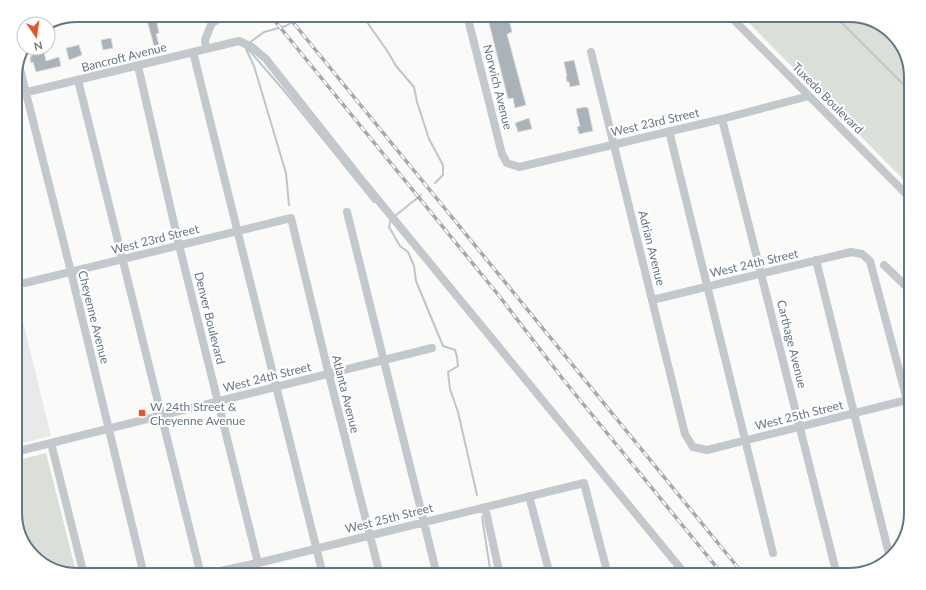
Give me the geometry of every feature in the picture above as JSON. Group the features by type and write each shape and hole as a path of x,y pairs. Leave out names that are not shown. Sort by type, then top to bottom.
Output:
{"street":[{"path":"206,49 205,40 212,22"},
{"name":"Norwich Avenue","path":"469,22 502,154 507,164"},
{"name":"Tuxedo Boulevard","path":"736,22 904,192"},
{"name":"Bancroft Avenue","path":"22,94 239,41 252,47 266,59 355,172 680,568"},
{"path":"193,52 238,231 275,388 321,568"},
{"name":"Adrian Avenue","path":"591,52 685,434 693,447"},
{"name":"Denver Boulevard","path":"138,66 179,245 259,568"},
{"name":"Cheyenne Avenue","path":"22,77 142,568"},
{"path":"78,80 199,568"},
{"name":"West 23rd Street","path":"507,164 519,167 722,119 809,96"},
{"name":"Carthage Avenue","path":"722,119 835,568"},
{"path":"669,131 773,553"},
{"path":"347,212 434,568"},
{"name":"West 23rd Street","path":"25,283 291,218"},
{"name":"Atlanta Avenue","path":"291,218 378,568"},
{"name":"West 24th Street","path":"652,300 851,252 862,254 870,261 904,382"},
{"path":"816,260 888,552"},
{"path":"884,265 904,284"},
{"name":"West 24th Street","path":"22,450 329,375 432,348"},
{"name":"West 25th Street","path":"693,447 707,450 904,401"},
{"path":"51,443 82,568"},
{"name":"West 25th Street","path":"234,568 584,483 606,568"},
{"path":"529,496 548,568"},
{"path":"486,507 499,568"}],"shaded area":[{"path":"748,22 857,22 880,31 890,41 897,49 904,69 904,180"},
{"path":"22,318 51,436 22,443"},
{"path":"46,453 75,568 62,566 46,559 33,547 29,541 22,517 22,459"}],"building":[{"path":"148,22 157,22 159,33 156,34 159,45 154,46"},
{"path":"489,22 510,22 512,32 507,34 526,105 515,108 513,98 508,99"},
{"path":"111,38 113,48 103,50 101,40"},
{"path":"79,45 82,55 69,60 66,48"},
{"path":"45,56 46,61 59,57 61,66 36,72 33,62 31,63 30,57"},
{"path":"574,60 580,85 570,87 569,82 567,82 564,62"},
{"path":"585,107 588,108 593,131 579,134 577,127 580,126 576,109"},
{"path":"529,118 532,129 518,132 515,123"}],"waterway":[{"path":"249,43 264,32 286,26 292,22"},
{"path":"367,22 396,66 414,87 417,102 429,139 443,165 443,175 435,183"},
{"path":"841,22 904,85"},
{"path":"247,47 246,49 254,66 286,173 289,205"},
{"path":"248,49 286,93 374,202"},
{"path":"395,216 421,195"},
{"path":"391,219 389,227 400,246 408,252 414,266 416,281 443,346 455,350 458,366 448,372 450,389 458,412 477,495"},
{"path":"482,517 490,568"}],"railway":[{"path":"276,22 500,297 562,378 717,568"},
{"path":"293,22 738,568"}],"place":[{"name":"W 24th Street & Cheyenne Avenue","path":"142,413"}]}
